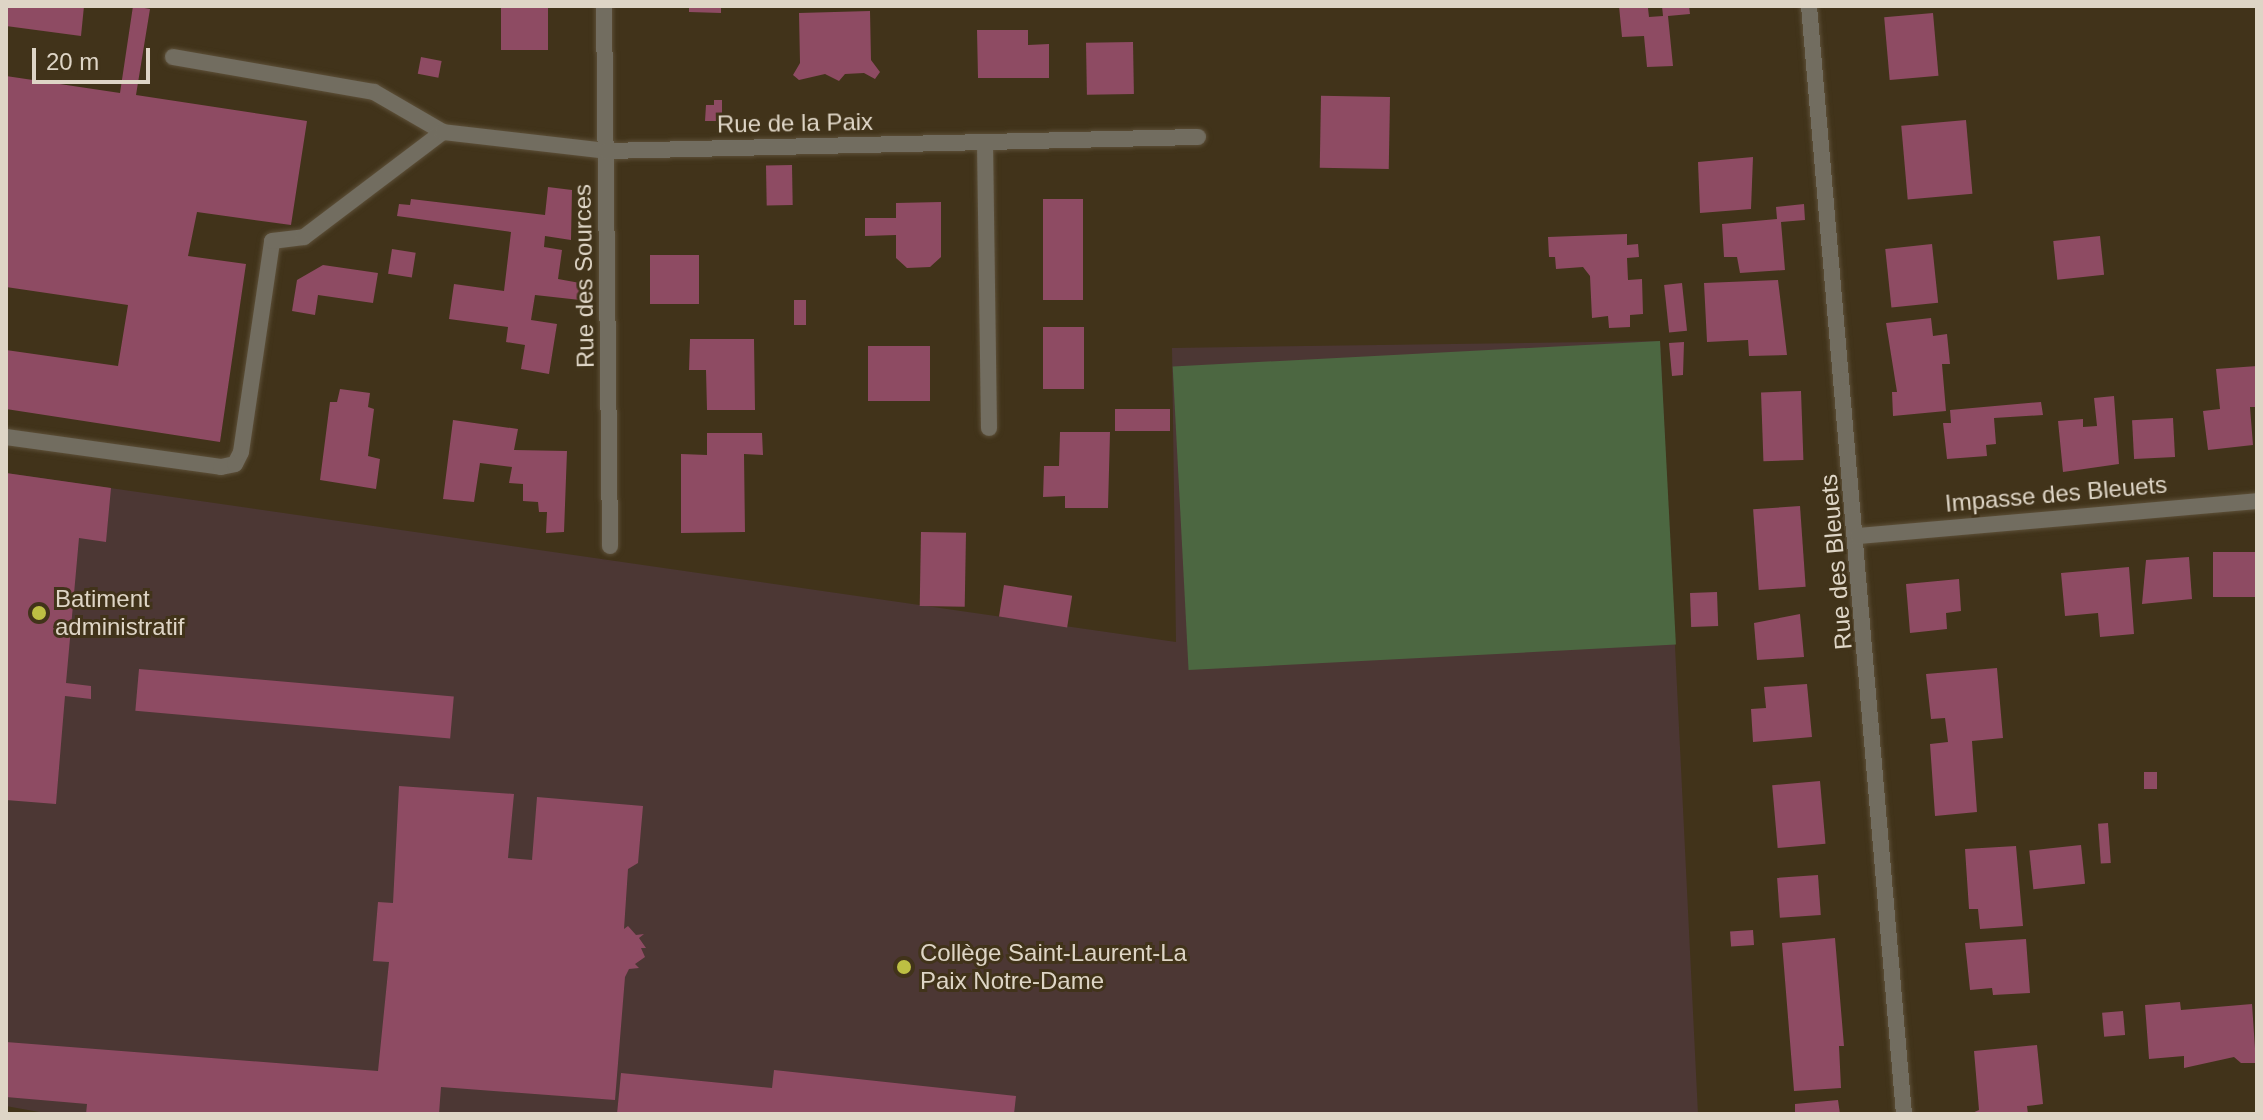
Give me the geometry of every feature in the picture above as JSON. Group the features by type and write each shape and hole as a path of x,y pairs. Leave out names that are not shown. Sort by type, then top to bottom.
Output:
{"street":[{"name":"Rue des Sources","path":"604,6 610,546"},
{"name":"Rue des Bleuets","path":"1809,6 1858,536 1904,1114"},
{"path":"6,437 221,467 235,464 272,241 304,237 443,132 374,92 173,57"},
{"name":"Rue de la Paix","path":"443,132 607,151 1198,137"},
{"path":"985,142 989,428"},
{"name":"Impasse des Bleuets","path":"1858,536 2257,501"}],"shaded area":[{"path":"1660,341 1698,1114 50,1114 6,1106 6,473 1176,642 1172,348"}],"green space":[{"path":"1660,341 1676,645 1189,670 1173,367"}],"building":[{"path":"6,6 84,6 81,36 6,26"},
{"path":"133,6 150,9 136,95 307,121 291,225 197,212 188,256 246,264 220,442 6,409 6,350 118,366 128,305 6,287 6,76 120,93"},
{"path":"501,6 548,6 548,50 501,50"},
{"path":"689,6 721,6 721,13 689,12"},
{"path":"1619,6 1648,8 1649,17 1663,16 1662,6 1689,6 1690,14 1668,16 1673,66 1647,67 1644,36 1622,37"},
{"path":"870,11 871,60 880,72 875,79 864,73 845,74 839,81 825,74 799,80 793,75 800,63 799,13"},
{"path":"1933,13 1938,76 1890,80 1884,17"},
{"path":"977,30 1028,30 1028,45 1049,44 1049,78 978,78"},
{"path":"1133,42 1134,94 1087,95 1086,43"},
{"path":"421,57 442,61 438,78 418,74"},
{"path":"1321,96 1390,97 1389,169 1320,168"},
{"path":"714,100 722,100 722,121 705,121 706,105 714,105"},
{"path":"1966,120 1972,194 1908,199 1901,126"},
{"path":"1753,157 1751,209 1700,213 1698,162"},
{"path":"766,165 792,165 793,205 767,205"},
{"path":"548,187 572,190 571,240 545,236 544,247 562,250 558,279 580,283 580,300 535,295 531,320 557,324 549,374 521,369 525,345 506,342 508,327 449,319 454,284 504,291 511,232 397,216 399,204 410,205 411,199 545,215"},
{"path":"1043,199 1083,199 1083,300 1043,300"},
{"path":"941,202 941,257 930,267 907,268 896,258 896,235 865,236 865,218 896,218 896,203"},
{"path":"1804,204 1805,220 1781,222 1785,270 1740,273 1737,257 1724,257 1722,224 1777,219 1776,207"},
{"path":"1627,234 1627,245 1638,244 1639,257 1627,258 1628,280 1642,279 1643,314 1630,315 1630,327 1609,328 1608,316 1592,318 1590,276 1583,267 1556,269 1555,257 1549,257 1548,237"},
{"path":"2100,236 2104,275 2057,280 2053,241"},
{"path":"1932,244 1938,303 1891,308 1885,249"},
{"path":"392,249 416,253 412,277 388,274"},
{"path":"650,255 699,255 699,304 650,304"},
{"path":"323,265 378,273 373,303 318,295 315,315 292,311 297,280"},
{"path":"1778,280 1787,355 1749,356 1748,340 1707,342 1704,283"},
{"path":"1682,283 1687,331 1669,333 1664,285"},
{"path":"794,300 806,300 806,325 794,325"},
{"path":"1931,318 1933,336 1947,334 1950,364 1942,364 1946,411 1893,416 1892,392 1897,392 1886,323"},
{"path":"1043,327 1084,327 1084,389 1043,389"},
{"path":"690,339 754,339 755,410 707,410 706,370 689,370"},
{"path":"1684,342 1683,375 1672,376 1669,343"},
{"path":"868,346 930,346 930,401 868,401"},
{"path":"2257,366 2257,407 2250,407 2253,445 2208,450 2203,411 2220,409 2216,369"},
{"path":"340,389 370,393 368,407 374,409 368,456 380,459 376,489 320,480 330,402 337,402"},
{"path":"1801,391 1803,460 1763,461 1761,392"},
{"path":"2114,396 2119,464 2063,472 2058,421 2083,419 2083,427 2097,426 2094,398"},
{"path":"2041,402 2043,415 1994,418 1996,444 1986,445 1987,456 1947,459 1943,423 1951,423 1950,410"},
{"path":"1115,409 1170,409 1170,431 1115,431"},
{"path":"2173,418 2175,457 2134,459 2132,420"},
{"path":"453,420 518,429 514,450 567,451 564,532 546,533 547,512 539,512 538,502 523,501 523,484 509,483 512,467 480,463 474,502 443,499"},
{"path":"1060,432 1110,432 1108,508 1065,508 1065,496 1043,497 1044,466 1059,466"},
{"path":"707,433 762,433 763,455 744,454 745,532 681,533 681,454 707,455"},
{"name":"Batiment administratif","path":"6,473 111,488 106,542 79,538 66,683 91,686 91,699 65,696 56,804 6,800"},
{"path":"1800,506 1806,587 1759,590 1753,509"},
{"path":"921,532 966,533 965,607 920,606"},
{"path":"2213,552 2257,552 2257,597 2213,597"},
{"path":"2189,557 2192,599 2142,604 2146,560"},
{"path":"2129,567 2134,634 2100,637 2098,613 2065,616 2061,573"},
{"path":"1959,579 1961,611 1946,613 1947,629 1910,633 1906,584"},
{"path":"1004,585 1072,596 1067,627 999,617"},
{"path":"1717,592 1718,626 1691,627 1690,593"},
{"path":"1800,614 1804,657 1757,660 1754,623"},
{"path":"1997,668 2003,738 1972,741 1977,812 1935,816 1930,744 1948,742 1945,718 1931,719 1926,674"},
{"path":"139,669 454,697 450,738 135,711"},
{"path":"1807,684 1812,737 1753,742 1751,709 1766,708 1764,687"},
{"path":"2144,772 2157,772 2157,789 2144,789"},
{"path":"1820,781 1825,844 1778,848 1772,785"},
{"path":"399,786 514,794 508,858 532,860 537,797 643,806 638,863 628,869 624,929 628,926 636,935 644,934 639,938 646,948 641,948 645,957 635,964 639,968 629,969 625,977 615,1100 441,1087 439,1114 86,1114 87,1104 6,1097 6,1042 378,1071 389,962 373,961 378,902 393,903"},
{"path":"2108,823 2111,863 2101,864 2098,824"},
{"path":"2081,845 2085,884 2033,889 2029,850"},
{"path":"2016,846 2023,926 1980,929 1978,909 1969,909 1965,849"},
{"path":"1818,875 1821,915 1780,918 1777,878"},
{"path":"1753,930 1754,945 1731,947 1730,932"},
{"path":"1835,938 1844,1046 1839,1046 1841,1088 1794,1091 1782,943"},
{"path":"2026,939 2030,993 1993,995 1992,988 1970,990 1965,943"},
{"path":"2180,1002 2181,1010 2252,1004 2256,1063 2241,1063 2234,1057 2184,1068 2184,1056 2149,1059 2145,1005"},
{"path":"2123,1011 2125,1035 2104,1037 2102,1013"},
{"path":"2037,1045 2043,1104 2027,1106 2028,1114 1970,1114 1979,1110 1974,1051"},
{"path":"774,1070 1016,1096 1014,1114 617,1114 621,1073 772,1088"},
{"path":"1838,1100 1840,1114 1795,1114 1795,1104"}],"place":[{"name":"Batiment administratif","path":"39,613"},
{"name":"Collège Saint-Laurent-La Paix Notre-Dame","path":"904,967"}]}
